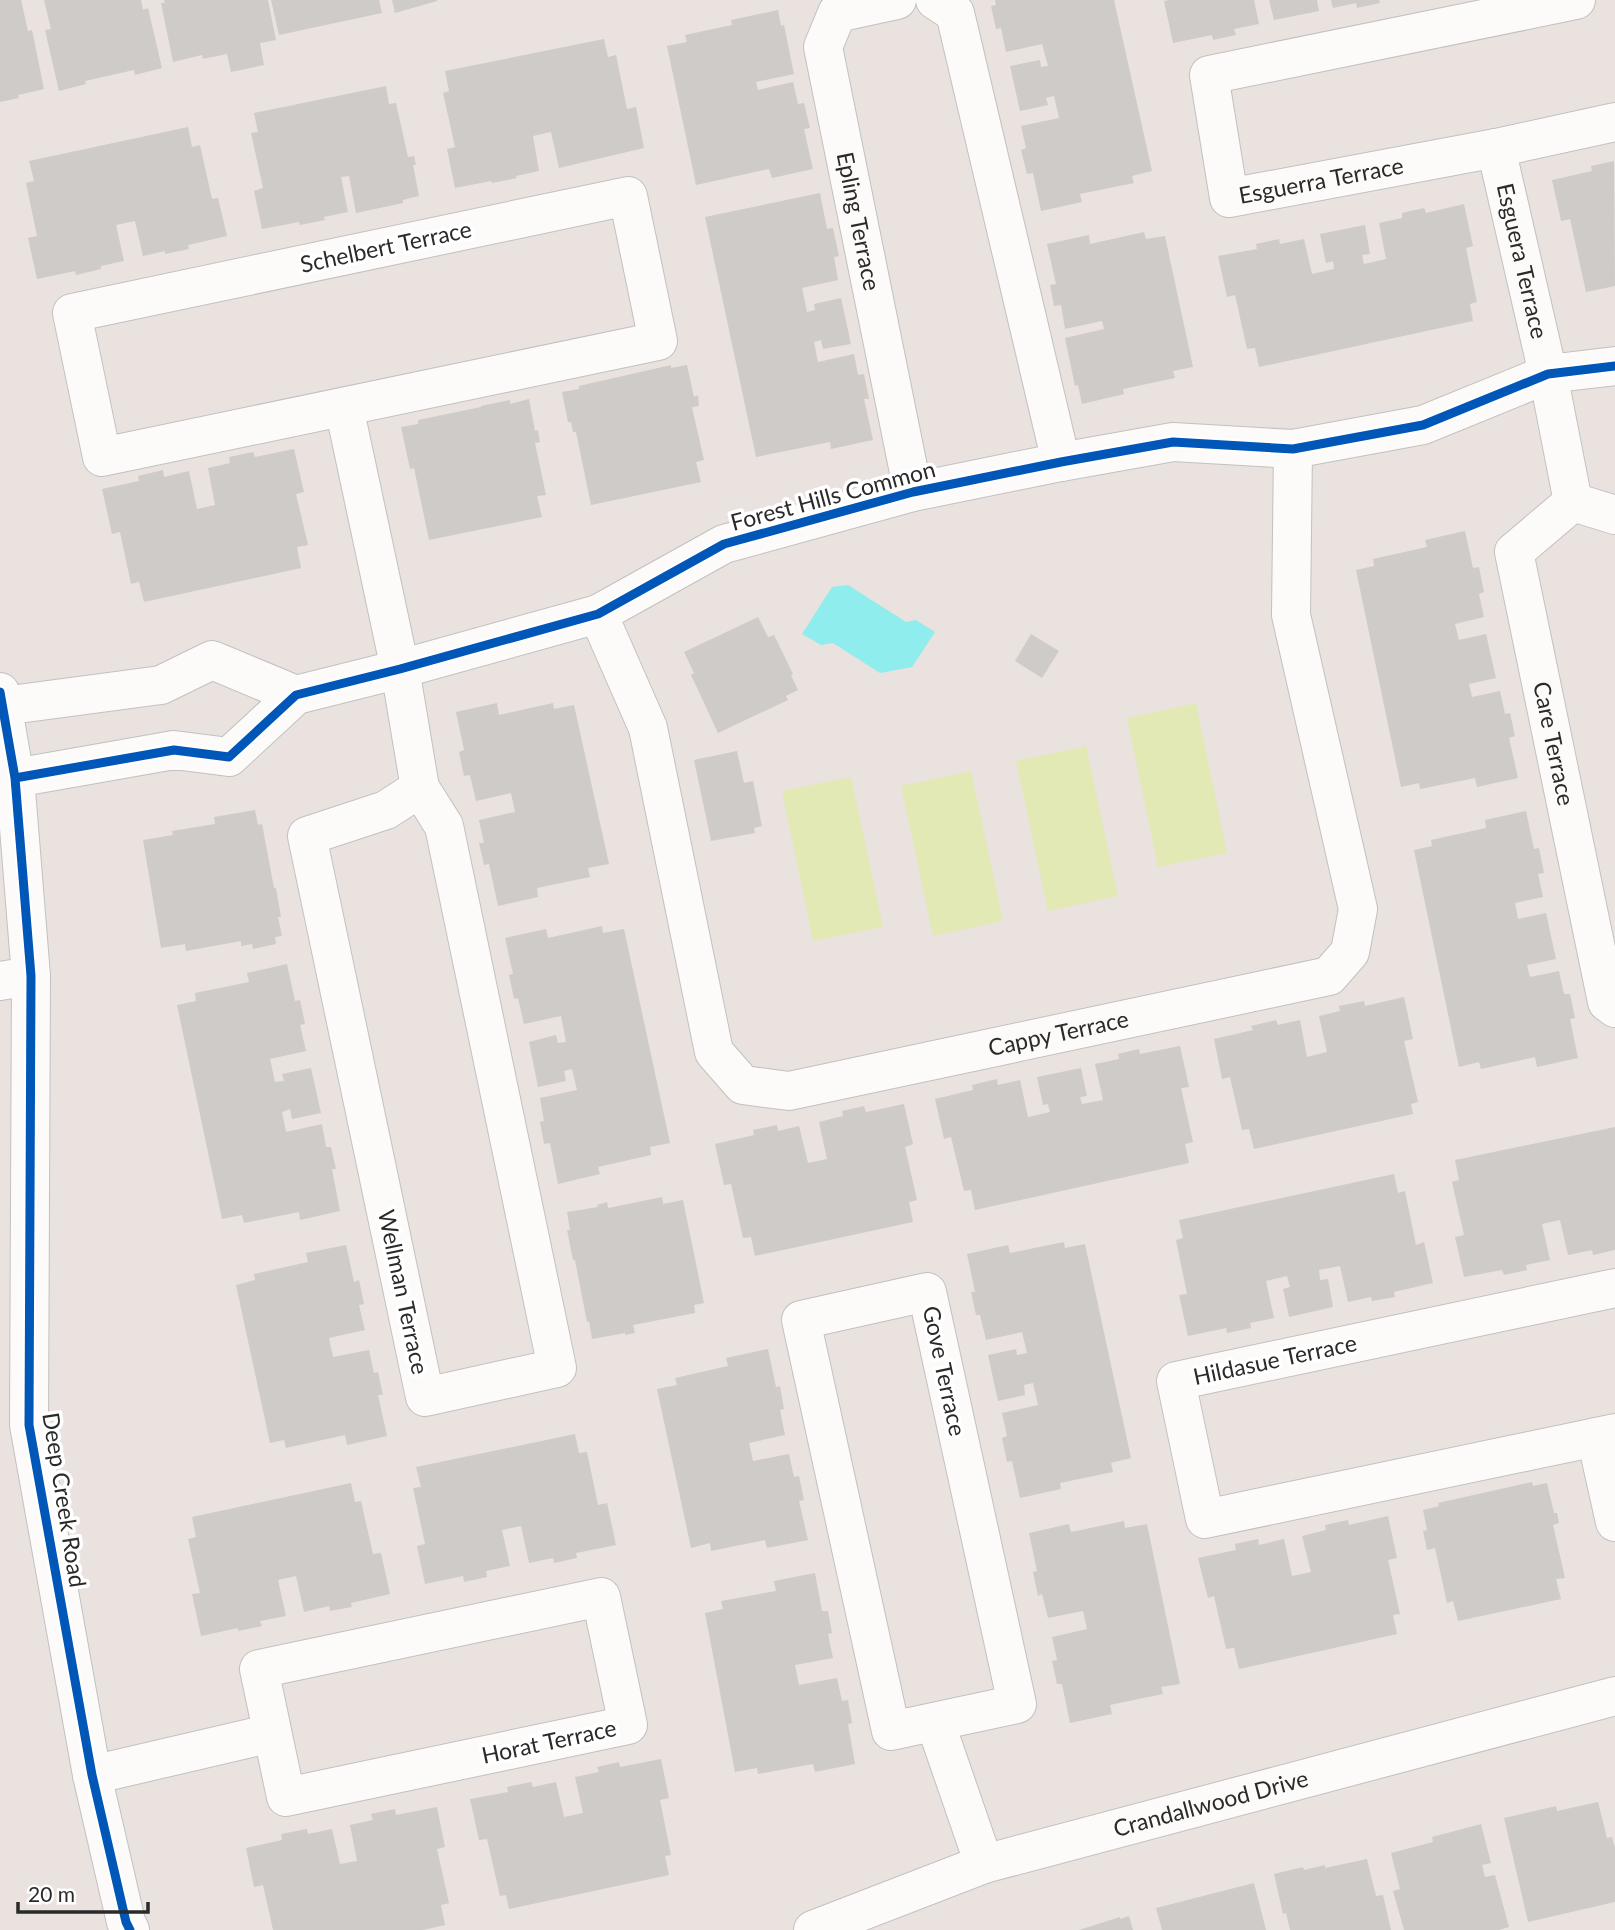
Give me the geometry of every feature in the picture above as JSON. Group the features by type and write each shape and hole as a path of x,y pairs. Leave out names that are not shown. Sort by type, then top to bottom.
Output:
{"street":[{"name":"Epling Terrace","path":"897,0 837,13 823,47 913,492"},
{"path":"935,0 956,13 1061,462"},
{"name":"Esguerra Terrace","path":"1576,0 1209,75 1229,198 1496,148 1615,122"},
{"name":"Esguera Terrace","path":"1496,148 1548,374"},
{"name":"Schelbert Terrace","path":"628,196 658,341 344,407 102,457 72,313 628,196"},
{"name":"Forest Hills Common","path":"15,778 174,751 229,757 296,695 598,614 724,544 913,492 1173,442 1293,449 1423,425 1548,374 1615,366"},
{"path":"1548,374 1573,502 1615,515"},
{"path":"344,407 400,669"},
{"name":"Cappy Terrace","path":"598,614 648,728 714,1052 743,1085 789,1091 1329,976 1350,952 1358,909 1291,615 1293,449"},
{"name":"Care Terrace","path":"1573,502 1514,552 1606,1002 1615,1008"},
{"path":"2,699 161,685 212,660 296,695"},
{"name":"Wellman Terrace","path":"400,669 420,788 444,826 557,1368 425,1397 307,836 386,810 420,788"},
{"name":"Deep Creek Road","path":"2,699 15,778 16,979 29,1425 121,1927"},
{"name":"Hildasue Terrace","path":"1615,1288 1176,1381 1205,1519 1606,1435 1615,1522"},
{"name":"Gove Terrace","path":"927,1292 1017,1704 935,1722 891,1731 801,1320 927,1292"},
{"name":"Horat Terrace","path":"601,1597 628,1725 285,1797 272,1733 259,1669 601,1597"},
{"name":"Crandallwood Drive","path":"813,1930 984,1864 1615,1696"},
{"path":"935,1722 984,1864"},
{"path":"92,1775 272,1733"}],"green space":[{"path":"1196,703 1227,853 1158,867 1127,718"},
{"path":"1086,746 1118,896 1048,911 1016,761"},
{"path":"971,771 1003,921 933,936 901,786"},
{"path":"851,777 883,927 813,941 782,791"}],"water":[{"path":"848,585 906,622 916,620 935,632 912,667 880,673 833,643 821,645 802,634 832,587"}],"building":[{"path":"0,0 21,0 28,31 32,30 44,89 0,102"},
{"path":"44,0 141,0 143,10 148,8 162,68 135,75 134,70 85,81 86,84 59,91 45,30 51,29"},
{"path":"164,0 268,0 276,40 260,43 264,65 231,72 227,54 203,59 202,55 173,62 161,3 165,3"},
{"path":"271,0 379,0 382,13 279,35"},
{"path":"392,0 437,0 437,1 395,13"},
{"path":"995,0 1114,0 1152,171 1132,176 1134,183 1080,194 1082,202 1041,211 1033,173 1027,174 1021,150 1026,148 1021,126 1059,118 1054,96 1046,98 1048,105 1020,111 1010,66 1040,60 1041,67 1048,66 1042,44 1006,52 1001,28 996,29 991,6 996,5"},
{"path":"1254,0 1259,24 1234,29 1236,35 1213,40 1212,35 1173,43 1164,1"},
{"path":"1269,0 1317,0 1319,11 1274,20"},
{"path":"1331,0 1379,0 1380,3 1357,8 1356,3 1333,8"},
{"path":"778,10 781,26 784,25 794,74 756,82 758,90 793,82 798,104 804,103 810,128 804,129 813,169 772,178 769,169 696,185 667,46 687,42 685,35 732,25 731,20"},
{"path":"604,39 608,57 616,55 627,109 636,107 644,148 559,168 551,132 533,136 539,171 516,176 517,178 455,188 447,149 455,147 443,93 449,91 445,71"},
{"path":"386,86 389,104 396,103 408,157 414,156 416,165 413,165 419,196 403,200 403,203 356,213 349,176 341,177 348,212 300,225 299,222 262,229 254,191 263,188 251,133 258,132 254,113"},
{"path":"188,127 192,147 200,145 212,199 218,198 227,236 188,245 189,249 143,256 135,221 116,225 124,261 76,275 75,271 37,279 28,238 37,236 26,183 34,181 29,161"},
{"path":"1614,161 1615,286 1586,292 1570,219 1561,221 1552,180 1592,171 1591,166"},
{"path":"820,193 827,229 833,228 839,256 834,257 838,280 802,288 807,312 815,310 814,304 841,298 851,344 823,349 821,340 814,342 818,362 854,354 858,375 864,374 869,399 864,399 873,440 831,449 830,442 756,457 705,217"},
{"path":"1464,204 1473,246 1466,248 1477,302 1470,304 1473,321 1259,367 1255,348 1247,349 1235,295 1227,297 1218,256 1257,249 1256,244 1279,239 1280,244 1304,239 1312,274 1334,269 1333,261 1326,263 1320,234 1365,225 1370,254 1362,255 1364,264 1386,259 1379,223 1402,218 1402,213 1424,208 1426,213"},
{"path":"1144,232 1146,239 1165,236 1193,367 1173,371 1175,378 1123,389 1124,394 1082,404 1078,385 1075,386 1065,338 1104,329 1102,321 1065,329 1061,305 1054,306 1050,285 1056,284 1047,244 1089,235 1090,244"},
{"path":"671,365 671,368 687,365 694,397 698,395 699,406 692,407 704,460 696,462 701,482 591,505 576,432 573,432 571,422 568,422 562,392"},
{"path":"529,399 535,431 538,430 540,442 535,443 546,495 537,496 542,517 429,540 414,468 410,469 401,427 418,424 418,420 481,406 510,400 510,404"},
{"path":"294,449 304,492 296,494 308,545 297,547 301,568 144,602 139,582 131,584 120,532 112,534 102,489 139,481 138,476 163,470 164,477 189,471 197,509 215,505 208,468 230,463 229,457 253,452 255,457"},
{"path":"1465,531 1473,568 1479,567 1484,592 1479,594 1484,617 1455,624 1459,640 1486,634 1496,678 1469,684 1472,697 1500,691 1505,714 1510,713 1515,736 1509,738 1518,778 1477,787 1475,778 1420,789 1419,783 1401,787 1356,570 1374,566 1373,559 1427,547 1425,540"},
{"path":"758,617 768,637 774,635 798,690 786,696 788,700 718,733 691,675 694,673 684,652"},
{"path":"1031,634 1059,651 1042,678 1015,661"},
{"path":"497,703 499,715 553,703 554,709 574,705 609,864 588,868 590,877 537,888 538,897 498,906 489,864 484,865 479,843 484,843 479,820 515,812 511,793 476,801 470,775 464,776 459,752 464,750 456,712"},
{"path":"737,751 744,783 753,781 762,826 754,828 755,833 711,841 694,760"},
{"path":"255,810 258,825 262,824 276,888 282,936 275,937 276,944 253,949 252,944 241,946 241,941 186,951 185,944 161,948 143,840 173,835 172,831 215,824 214,817"},
{"path":"1526,811 1534,849 1539,848 1544,873 1538,874 1543,897 1515,903 1518,919 1546,913 1556,959 1527,965 1530,977 1559,971 1564,994 1570,994 1575,1018 1570,1019 1578,1058 1537,1067 1535,1057 1481,1069 1479,1062 1459,1067 1414,850 1432,846 1431,840 1486,828 1485,820"},
{"path":"602,926 603,933 624,929 670,1143 650,1147 651,1155 598,1167 600,1174 558,1184 550,1143 544,1144 540,1098 577,1090 572,1069 564,1071 566,1081 538,1087 529,1042 556,1035 558,1043 566,1042 561,1016 524,1024 518,998 514,999 509,975 513,974 505,938 546,929 548,938"},
{"path":"287,964 295,1001 300,1000 305,1024 300,1025 306,1051 270,1059 275,1082 284,1081 282,1074 311,1068 321,1113 292,1119 290,1109 282,1112 286,1132 322,1124 326,1147 331,1147 336,1169 332,1169 340,1211 300,1220 299,1212 244,1223 242,1215 222,1219 177,1005 196,1001 195,993 249,982 247,973"},
{"path":"1404,997 1413,1039 1404,1041 1418,1102 1411,1104 1413,1114 1254,1149 1249,1129 1242,1130 1230,1077 1222,1079 1214,1039 1253,1030 1251,1026 1276,1020 1278,1025 1300,1020 1307,1057 1327,1052 1319,1016 1340,1011 1339,1006 1364,1001 1365,1006"},
{"path":"1180,1046 1189,1087 1181,1088 1193,1142 1185,1144 1189,1163 975,1210 971,1190 964,1191 951,1137 944,1139 935,1099 973,1090 972,1085 997,1079 998,1085 1020,1080 1028,1117 1050,1112 1048,1104 1043,1105 1037,1077 1081,1068 1087,1096 1080,1097 1082,1104 1103,1100 1095,1064 1119,1059 1118,1054 1139,1049 1140,1054"},
{"path":"904,1104 913,1144 905,1147 917,1200 909,1202 913,1222 755,1256 751,1237 743,1238 731,1184 724,1185 715,1144 754,1135 753,1130 777,1125 778,1131 799,1126 808,1163 827,1159 819,1122 843,1116 842,1111 864,1106 866,1112"},
{"path":"1615,1127 1615,1250 1593,1255 1592,1250 1568,1255 1560,1220 1542,1224 1550,1260 1526,1265 1527,1270 1504,1275 1502,1270 1464,1277 1455,1237 1464,1235 1452,1182 1459,1180 1455,1160"},
{"path":"1394,1174 1398,1193 1405,1191 1416,1245 1424,1242 1433,1283 1394,1292 1395,1297 1372,1301 1371,1297 1348,1302 1340,1266 1319,1270 1320,1280 1328,1279 1333,1307 1289,1317 1283,1289 1290,1287 1287,1276 1266,1281 1274,1318 1250,1323 1251,1328 1227,1333 1226,1328 1188,1336 1179,1295 1187,1294 1176,1240 1183,1238 1179,1220"},
{"path":"662,1197 663,1204 683,1200 704,1303 694,1305 695,1313 633,1325 635,1333 592,1339 567,1230 570,1230 567,1212 598,1207 597,1205 607,1202 608,1208"},
{"path":"1064,1242 1065,1248 1085,1244 1131,1458 1111,1463 1113,1472 1060,1483 1061,1489 1020,1498 1012,1461 1007,1462 1002,1438 1007,1436 1002,1413 1038,1405 1033,1383 1024,1385 1025,1395 998,1401 988,1355 1016,1349 1017,1355 1027,1353 1022,1332 986,1340 980,1315 976,1315 971,1292 975,1292 967,1254 1008,1245 1010,1253"},
{"path":"346,1245 354,1282 359,1280 364,1304 359,1305 365,1330 329,1338 333,1357 369,1350 383,1395 378,1395 387,1436 347,1445 345,1435 286,1448 284,1440 270,1443 236,1285 255,1280 254,1274 308,1262 306,1253"},
{"path":"768,1349 776,1387 780,1386 784,1409 780,1410 785,1435 749,1443 753,1461 789,1454 794,1477 799,1476 804,1500 799,1501 808,1540 767,1548 765,1540 711,1551 710,1543 691,1548 657,1389 677,1385 675,1378 728,1366 726,1358"},
{"path":"575,1434 579,1453 587,1452 598,1505 607,1503 616,1545 576,1553 577,1558 554,1563 553,1558 529,1563 521,1526 502,1530 510,1566 486,1571 487,1577 464,1582 463,1576 425,1584 417,1546 425,1544 413,1488 421,1487 416,1467"},
{"path":"1532,1482 1533,1486 1547,1483 1554,1513 1557,1513 1559,1523 1553,1525 1565,1578 1556,1579 1561,1599 1458,1621 1453,1601 1447,1603 1435,1548 1427,1550 1423,1510 1439,1506 1438,1503"},
{"path":"351,1483 355,1502 361,1501 373,1554 381,1553 390,1594 351,1603 352,1607 330,1611 329,1606 304,1612 296,1576 278,1580 286,1616 260,1621 262,1626 201,1636 192,1594 200,1593 188,1539 196,1537 192,1517"},
{"path":"1388,1516 1397,1558 1388,1560 1400,1614 1393,1615 1397,1634 1239,1669 1234,1648 1226,1649 1214,1596 1208,1598 1198,1558 1236,1550 1235,1544 1258,1539 1259,1545 1284,1539 1292,1576 1311,1572 1302,1536 1326,1530 1325,1525 1348,1520 1349,1525"},
{"path":"1124,1521 1125,1528 1147,1524 1180,1684 1161,1687 1163,1694 1110,1705 1112,1714 1070,1723 1062,1684 1057,1684 1052,1661 1057,1660 1052,1637 1087,1629 1083,1611 1048,1618 1042,1594 1038,1596 1033,1572 1037,1571 1029,1533 1069,1524 1071,1532"},
{"path":"815,1573 822,1611 828,1611 832,1633 828,1634 833,1658 795,1665 799,1685 837,1678 842,1701 848,1700 852,1723 848,1724 855,1764 815,1772 813,1764 758,1774 757,1768 735,1772 705,1613 723,1609 721,1601 776,1591 774,1581"},
{"path":"661,1759 669,1798 660,1800 671,1855 665,1856 669,1875 509,1909 506,1895 500,1896 487,1839 479,1840 470,1799 508,1792 507,1787 531,1782 533,1787 556,1782 564,1817 583,1813 575,1777 599,1772 597,1767 619,1762 620,1767"},
{"path":"1598,1802 1607,1838 1612,1837 1615,1848 1615,1902 1528,1922 1504,1818 1556,1806 1557,1811"},
{"path":"437,1807 445,1847 437,1849 449,1903 441,1905 445,1925 423,1930 273,1930 263,1885 254,1887 246,1848 282,1840 281,1834 307,1829 308,1834 332,1829 340,1864 357,1861 350,1825 373,1820 371,1814 395,1809 396,1815"},
{"path":"1481,1824 1491,1863 1482,1865 1485,1877 1495,1875 1509,1927 1499,1930 1404,1930 1393,1891 1400,1889 1391,1853 1433,1842 1432,1837"},
{"path":"1367,1859 1376,1896 1383,1895 1391,1930 1290,1930 1286,1913 1283,1914 1274,1874 1303,1867 1304,1870 1325,1865 1325,1868"},
{"path":"1254,1883 1266,1930 1162,1930 1156,1908"},
{"path":"1129,1916 1133,1930 1079,1930 1120,1917"}],"cycle path":[{"path":"15,778 174,750 229,757 296,695 598,614 724,544 913,492 1173,442 1293,449 1423,425 1548,374 1615,366"},
{"path":"0,692 15,778 31,976 29,1425 92,1775 130,1930"}]}
